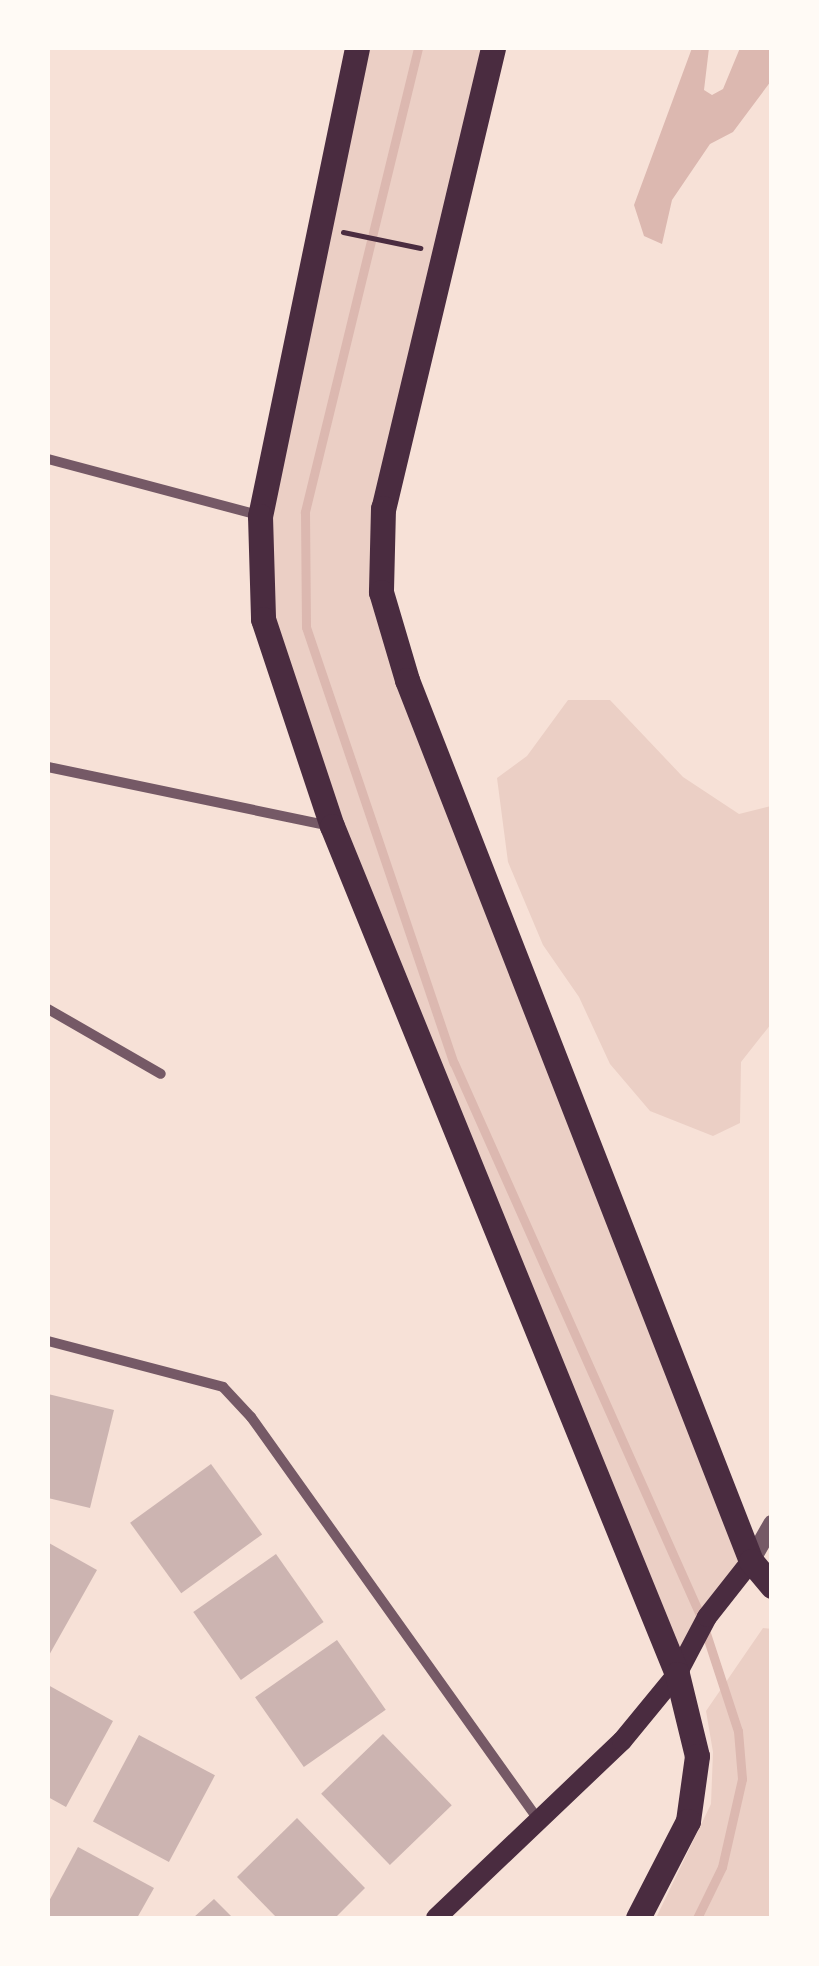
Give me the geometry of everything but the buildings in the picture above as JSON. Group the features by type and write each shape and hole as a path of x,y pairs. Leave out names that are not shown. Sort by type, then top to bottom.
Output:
{"main road":[{"path":"358,48 316,226 260,516 263,619 332,826 677,1674 697,1756 688,1821 638,1918"},
{"path":"492,48 383,508 381,592 414,698 746,1567 772,1586"},
{"path":"436,1918 622,1741 677,1674 746,1567"}],"street":[{"path":"48,459 260,516"},
{"path":"48,767 332,826"},
{"path":"48,1009 161,1074"},
{"path":"48,1341 223,1387 252,1418 538,1819"},
{"path":"746,1567 772,1524"}],"path":[{"path":"316,226 443,253"}],"shaded area":[{"path":"357,48 493,48 383,508 381,592 751,1561 677,1674 281,679 260,516"},
{"path":"692,48 709,48 704,90 712,95 723,89 740,48 771,48 771,81 733,132 710,144 672,200 662,244 644,236 634,205"},
{"path":"568,700 610,700 683,777 739,814 771,806 771,1024 741,1062 740,1123 713,1136 650,1111 610,1064 579,997 543,945 508,862 497,778 527,756"},
{"path":"763,1628 772,1629 771,1918 656,1918 711,1804 713,1752 706,1711"}],"waterway":[{"path":"418,48 305,512 306,627 454,1063 700,1615 738,1731 742,1779 722,1867 697,1918"}]}
